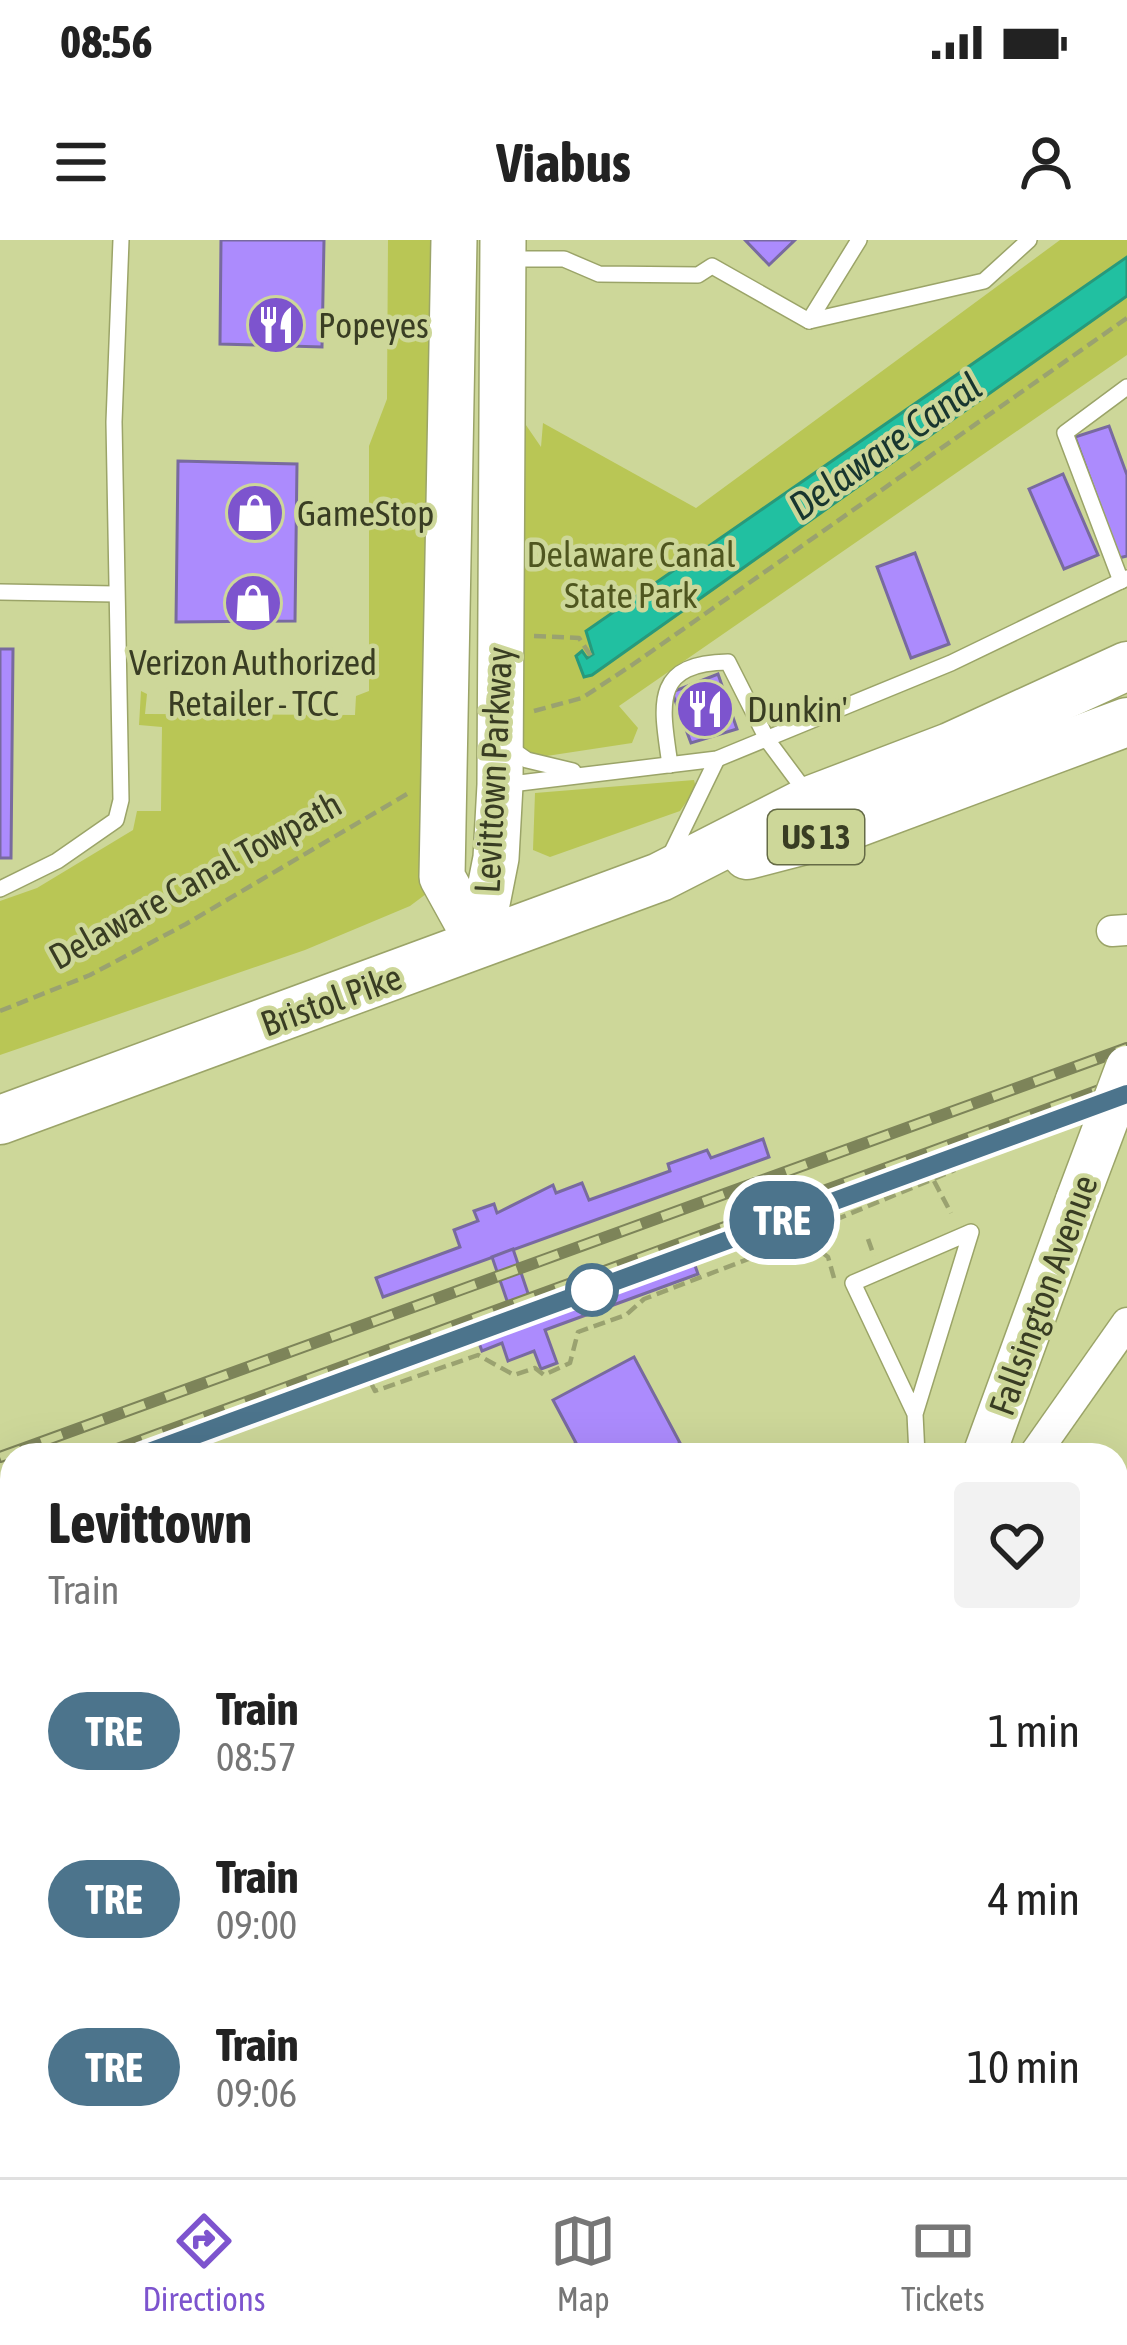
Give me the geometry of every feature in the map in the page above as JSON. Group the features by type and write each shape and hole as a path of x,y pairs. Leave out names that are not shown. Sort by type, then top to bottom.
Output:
{"highway":[{"name":"Bristol Pike","path":"660,877 811,800 950,747 1127,666"},
{"name":"Bristol Pike","path":"0,1120 660,877 824,835 1127,722"}],"main road":[{"name":"Levittown Parkway","path":"454,240 442,877 479,944"},
{"name":"Levittown Parkway","path":"479,944 496,858 509,746 503,249"},
{"name":"Fallsington Avenue","path":"988,1443 1127,1067"}],"street":[{"path":"1042,1443 1127,1323"}],"lane":[{"path":"0,889 57,861 116,820 121,800 114,403 122,240"},
{"path":"809,321 860,240"},
{"path":"503,249 564,260 599,274 698,275 712,266 809,321 984,281 1029,240"},
{"path":"509,746 527,784 576,772 717,759 999,642 1124,580 1065,433 1127,387"},
{"path":"0,592 115,594"},
{"path":"670,765 661,698 669,680 709,662 728,662 768,741 811,800"},
{"path":"509,746 527,760 576,772"},
{"path":"660,877 717,759"},
{"path":"915,1414 853,1283 971,1232 915,1414 916,1443"}],"path":[{"path":"509,746 1127,318"},
{"path":"528,636 579,638 590,656"},
{"name":"Delaware Canal Towpath","path":"0,1011 90,975 413,792"},
{"path":"808,1242 818,1227 956,1170"},
{"path":"934,1181 951,1214"},
{"path":"371,1383 375,1391 478,1354 514,1375 535,1368 544,1375 570,1363 578,1332 626,1315 644,1299 803,1238 828,1257 834,1278"}],"green space":[{"path":"388,240 439,240 426,894 410,906 305,950 0,1055 0,901 37,888 133,830 137,811 161,811 162,727 139,725 141,691 147,694 145,714 355,715 356,696 369,691 369,446 387,399"},
{"name":"Delaware Canal State Park","path":"1060,240 1127,240 1127,355 619,706 638,728 632,743 540,757 520,747 517,412 541,447 543,423 696,508"},
{"path":"694,780 696,788 680,811 550,857 533,850 535,793"}],"water":[{"name":"Delaware Canal","path":"1127,257 1127,296 584,677 576,656 582,651 587,658 593,654 586,631"}],"building":[{"path":"221,240 324,240 322,347 220,344"},
{"path":"745,240 795,240 769,265"},
{"path":"1109,426 1127,475 1127,556 1119,558 1075,437"},
{"path":"178,461 297,464 295,621 176,622"},
{"path":"1063,474 1098,555 1064,569 1029,489"},
{"path":"915,553 949,644 911,658 877,567"},
{"path":"0,649 13,649 11,858 0,858"},
{"name":"Dunkin'","path":"718,674 737,729 691,743 672,692"},
{"path":"763,1139 769,1157 383,1297 376,1278 460,1247 454,1230 478,1221 474,1211 494,1204 497,1213 553,1185 556,1193 582,1183 589,1200 670,1171 668,1164 707,1150 711,1158"},
{"path":"513,1249 535,1314 514,1321 492,1257"},
{"path":"692,1257 698,1274 545,1330 557,1363 541,1369 534,1351 508,1361 502,1343 482,1351 476,1335"},
{"path":"634,1357 680,1443 576,1443 553,1400"}],"railway":[{"path":"39,1443 1127,1048"},
{"path":"134,1443 1127,1080"}],"train":[{"name":"TRE","path":"174,1443 1127,1094"}],"place":[{"name":"Popeyes","path":"276,325"},
{"name":"GameStop","path":"255,513"},
{"name":"Verizon Authorized Retailer - TCC","path":"253,603"},
{"name":"Dunkin'","path":"705,709"}]}
